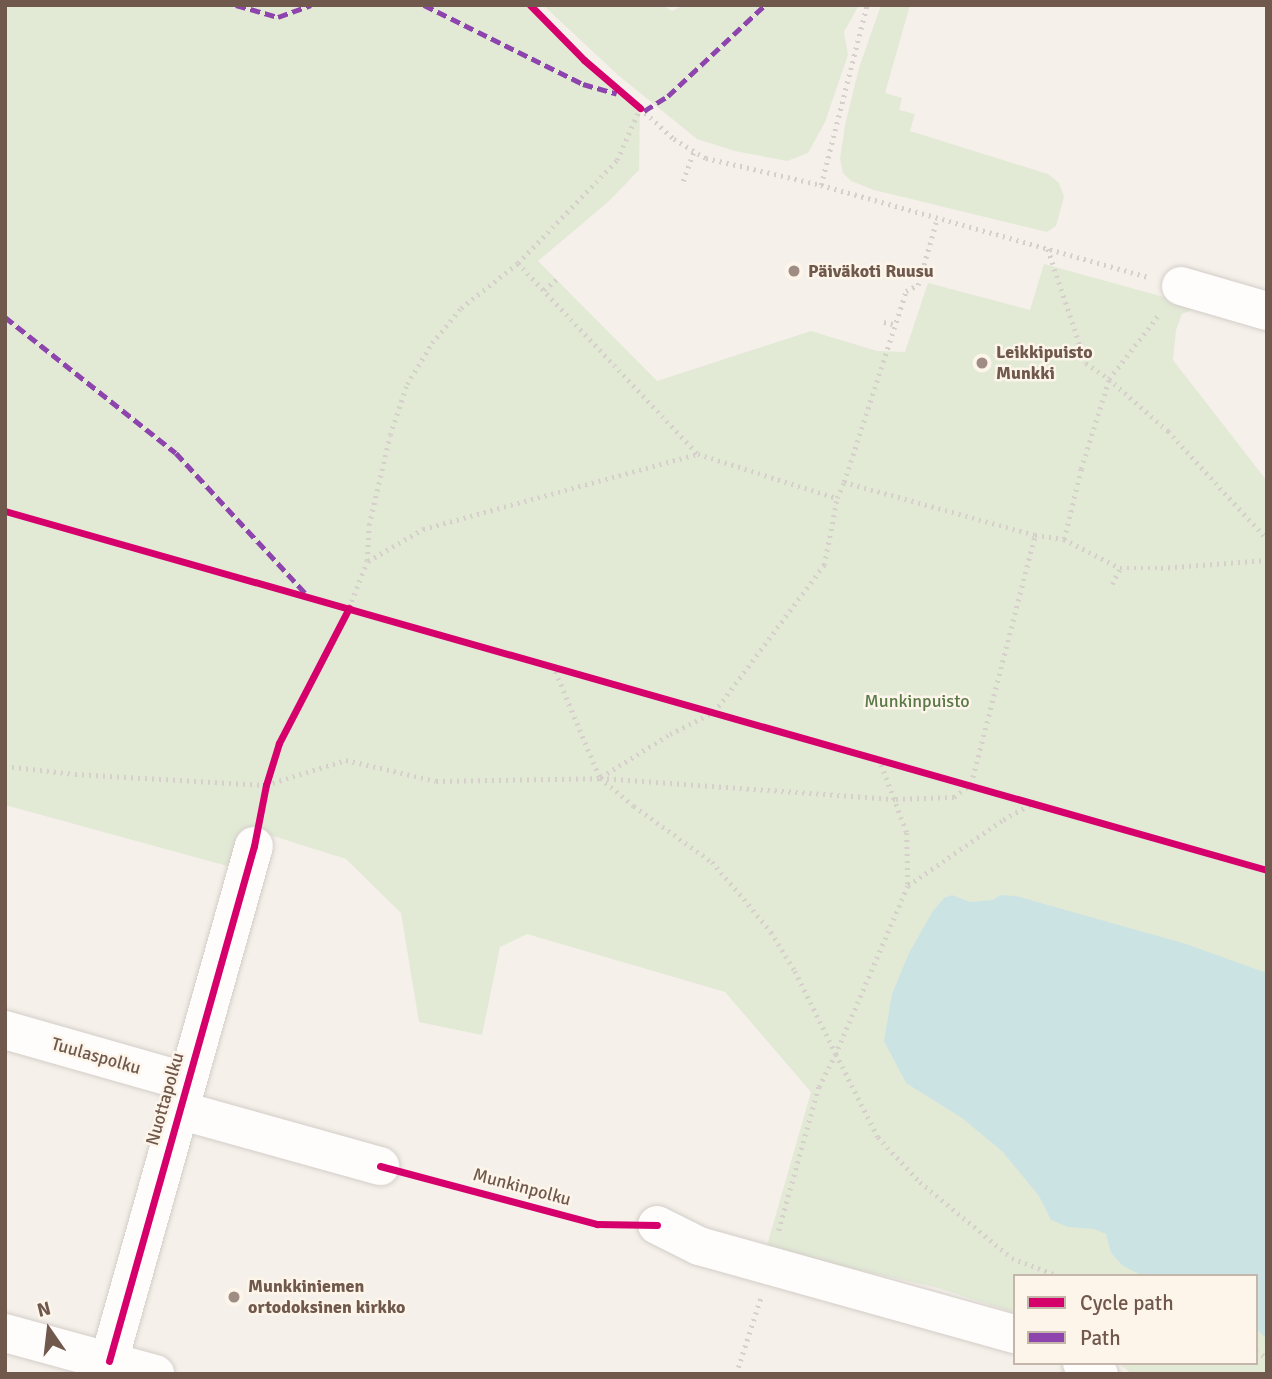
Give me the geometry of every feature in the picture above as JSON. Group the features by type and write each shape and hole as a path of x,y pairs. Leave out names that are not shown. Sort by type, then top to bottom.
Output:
{"street":[{"path":"1181,286 1267,311"},
{"name":"Nuottapolku","path":"109,1360 254,846"},
{"name":"Tuulaspolku","path":"5,1030 183,1096"},
{"path":"183,1096 380,1166"},
{"path":"657,1225 699,1245 765,1283 993,1325 1013,1333"},
{"path":"7,1342 109,1360 155,1374"}],"path":[{"path":"821,185 867,5"},
{"path":"343,620 367,562 369,525 390,435 407,384 432,343 461,308 517,263 617,160 637,105 674,139 706,158 821,185 1181,286 1109,379 1081,469 1064,539"},
{"path":"683,181 694,151"},
{"path":"600,778 670,734 714,712 824,565 837,498 897,325 906,291 918,285 937,219"},
{"path":"1048,249 1086,363 1109,379 1168,431 1267,539"},
{"path":"517,263 698,454 837,498"},
{"path":"544,290 556,280"},
{"path":"884,322 897,325"},
{"path":"367,562 423,528 698,454"},
{"path":"844,482 1035,535 1064,539 1120,568 1161,568 1267,560"},
{"path":"5,766 75,774 266,785 346,760 436,781 600,778 896,799 954,797 971,784 1035,535"},
{"path":"1112,584 1120,568"},
{"path":"339,605 362,611"},
{"path":"540,662 567,669"},
{"path":"553,666 600,778 712,862 771,932 794,971 878,1137 920,1182 1012,1258 1054,1274"},
{"path":"701,708 727,715"},
{"path":"867,754 892,762"},
{"path":"736,1374 765,1283 819,1087 836,1054 908,886 906,833 896,799 879,758"},
{"path":"254,846 270,775"},
{"path":"958,780 984,788"},
{"path":"1023,799 1048,806"},
{"path":"908,886 1002,821 1035,802"}],"green space":[{"name":"Munkinpuisto","path":"5,5 530,5 584,60 640,108 639,170 608,202 538,261 657,381 811,331 877,351 905,352 928,283 1030,310 1044,264 1200,307 1182,314 1176,330 1173,360 1267,481 1267,1374 1132,1374 1121,1365 1258,1365 1258,1274 1013,1274 1013,1312 938,1288 766,1249 811,1092 725,992 527,934 500,947 482,1035 419,1022 401,913 346,859 270,835 231,867 5,805"},
{"path":"543,5 662,5 672,11 684,5 859,5 844,32 848,55 825,122 808,153 787,161 735,151 697,139 618,75"},
{"path":"881,5 910,5 885,93 902,98 899,110 915,114 910,131 1048,174 1059,183 1064,197 1056,226 1047,232 874,190 851,181 843,173 840,159 845,125 859,68"}],"shaded area":[{"path":"952,895 970,902 993,900 1000,895 1016,896 1186,944 1267,973 1267,1339 1258,1331 1258,1274 1139,1274 1123,1266 1111,1253 1106,1234 1094,1229 1068,1227 1051,1220 1039,1196 1002,1151 962,1118 906,1083 884,1041 892,994 909,953 933,911 944,898"}],"marked path":[{"path":"236,5 278,17 311,5"},
{"path":"424,5 583,84 617,94"},
{"path":"644,111 668,96 765,5"},
{"path":"5,317 176,453 305,593"}],"cycle path":[{"path":"530,5 584,60 640,108"},
{"path":"5,511 1267,870"},
{"path":"109,1361 254,846 266,785 279,743 349,608"},
{"name":"Munkinpolku","path":"380,1166 597,1224 657,1225"}],"place":[{"name":"Päiväkoti Ruusu","path":"794,271"},
{"name":"Leikkipuisto Munkki","path":"982,363"},
{"name":"Munkkiniemen ortodoksinen kirkko","path":"234,1297"}]}
